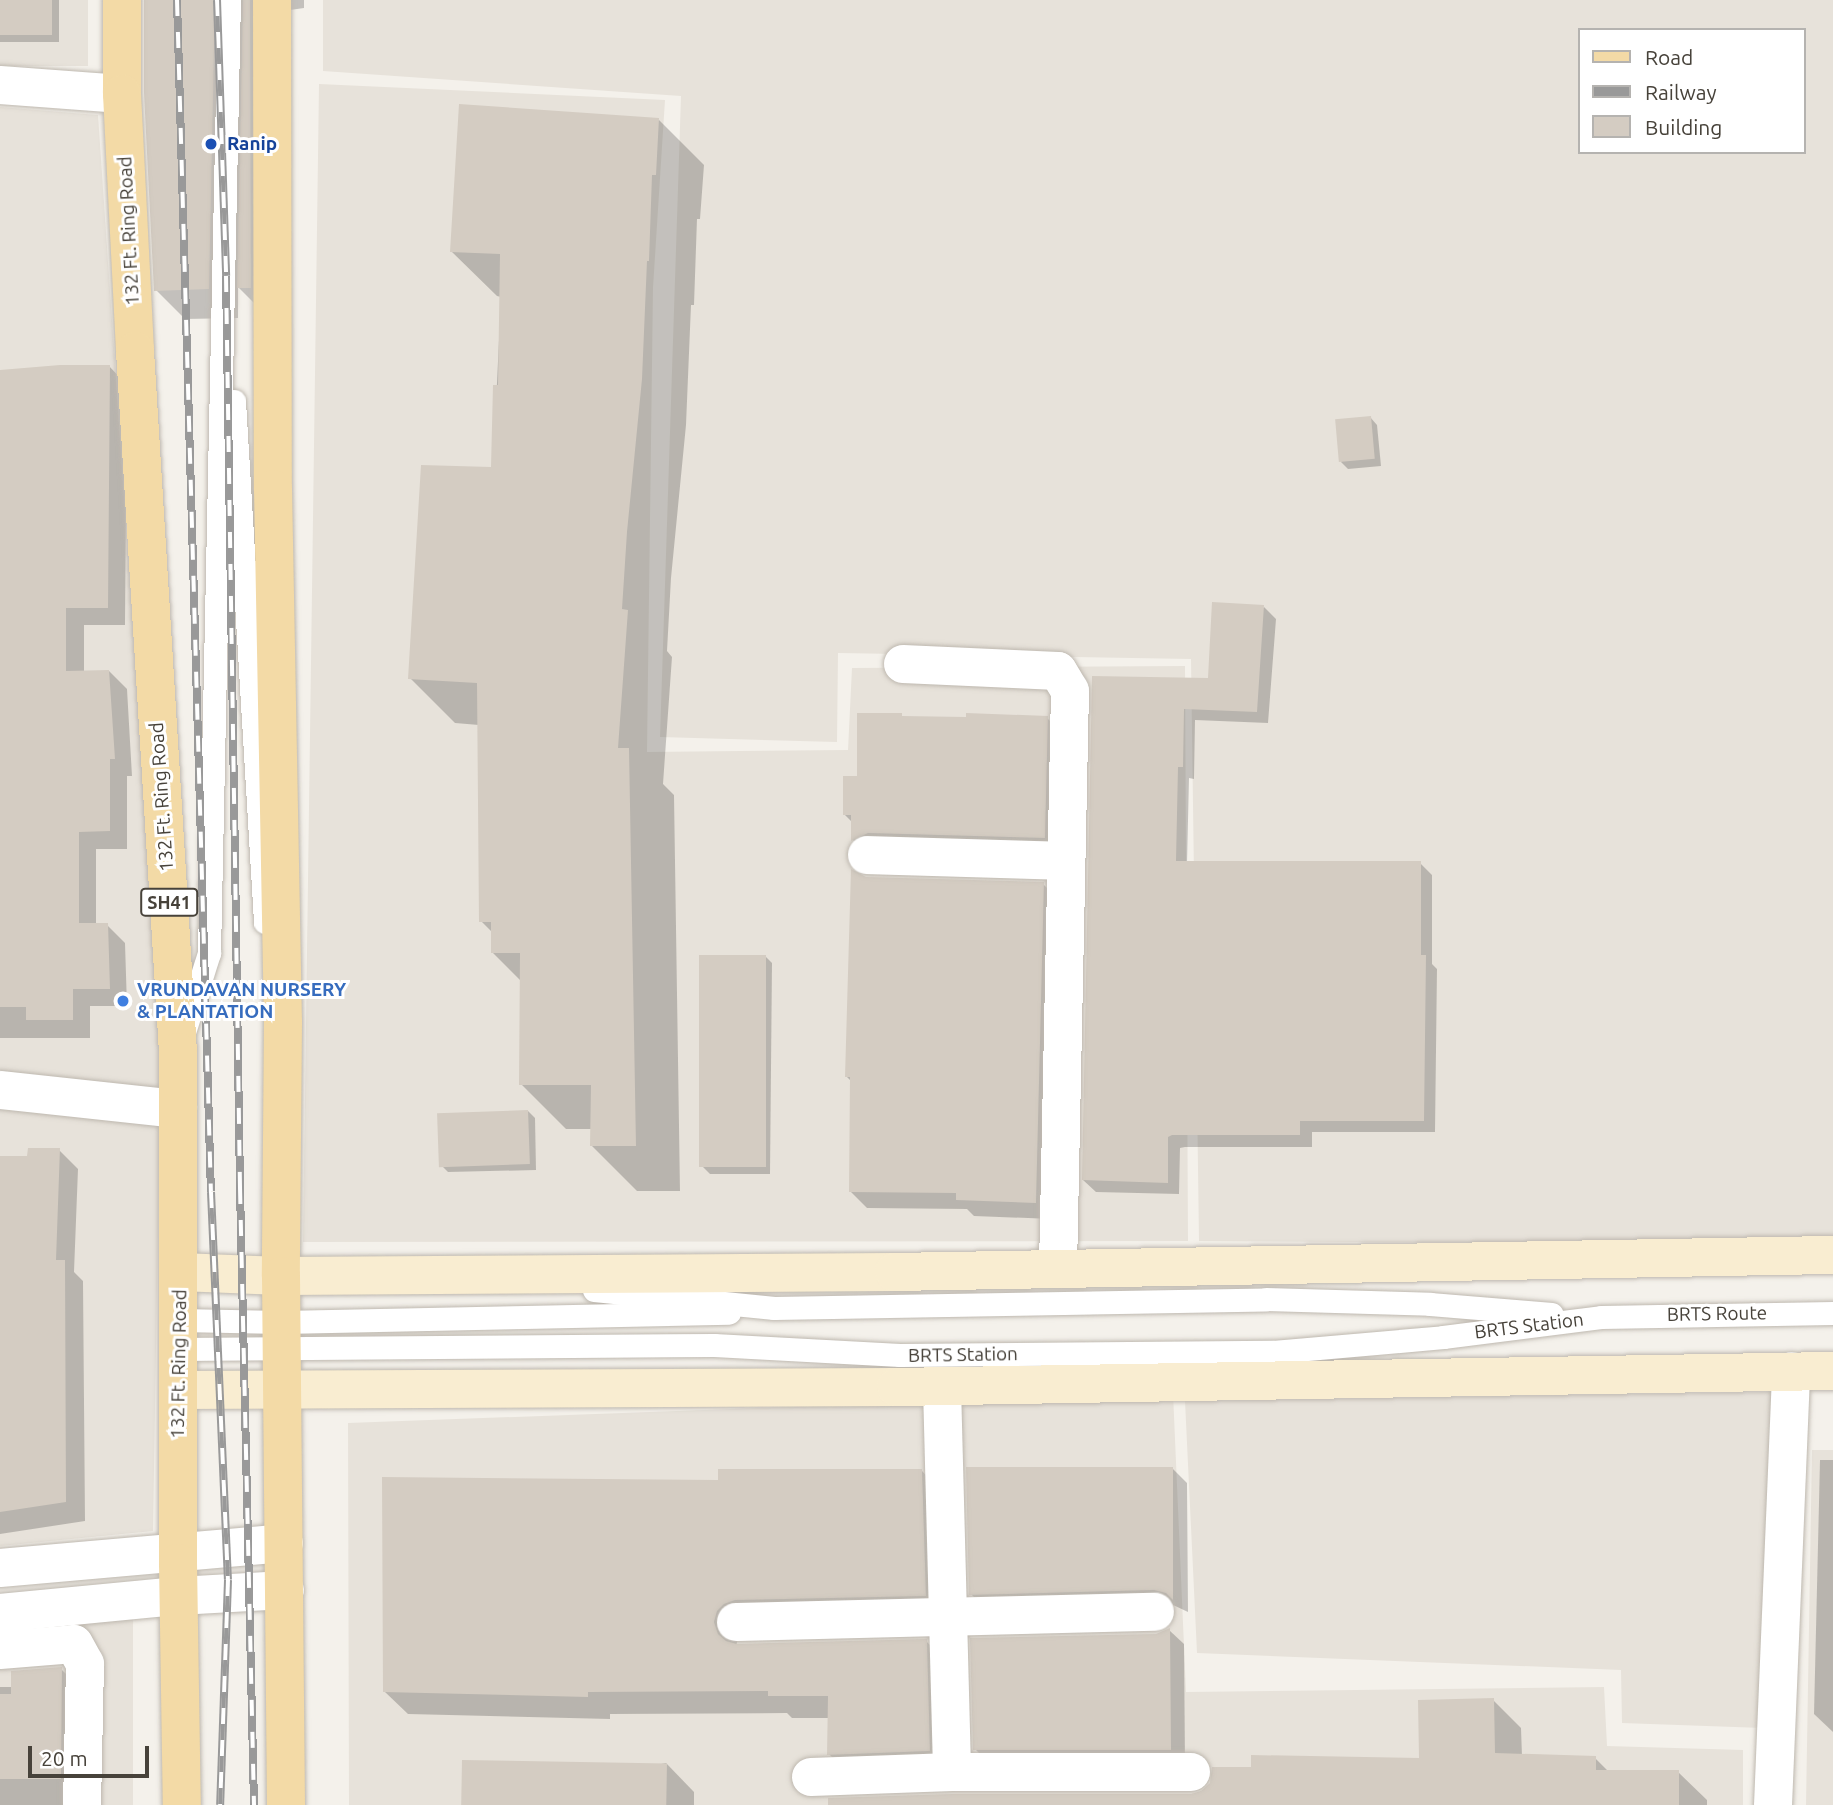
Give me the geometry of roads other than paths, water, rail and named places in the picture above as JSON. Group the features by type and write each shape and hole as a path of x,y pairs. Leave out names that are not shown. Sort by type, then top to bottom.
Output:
{"main road":[{"name":"132 Ft. Ring Road","path":"122,0 122,94 178,1052 178,1596 182,1805"},
{"path":"272,0 273,475 283,1022 281,1276 286,1805"},
{"path":"180,1272 281,1276 413,1272 1058,1269 1833,1255"},
{"path":"178,1391 942,1387 1833,1371"}],"street":[{"path":"0,85 122,94"},
{"path":"903,664 1058,671 1070,691 1058,1269"},
{"path":"867,855 1066,861"},
{"path":"0,1090 178,1109"},
{"path":"1773,1805 1791,1371"},
{"path":"942,1387 952,1772"},
{"path":"0,1568 178,1550 284,1543"},
{"path":"0,1613 178,1596 285,1590"},
{"path":"736,1622 1155,1612"},
{"path":"0,1650 74,1644 85,1664 82,1805"},
{"path":"811,1777 952,1772 1191,1772"}],"lane":[{"path":"178,1052 209,953 229,0"},
{"path":"226,237 262,907 283,1022"},
{"path":"413,1272 774,1308"},
{"name":"BRTS Station","path":"774,1308 1266,1299 1430,1304 1601,1317"},
{"path":"179,1335 282,1336 709,1316 774,1308"},
{"name":"BRTS Route","path":"1601,1317 1833,1313"},
{"name":"BRTS Station","path":"282,1336 715,1345 901,1355 1273,1352 1443,1337 1601,1317"}],"railway":[{"path":"177,0 211,1192 228,1580 220,1805"},
{"path":"217,0 226,276 240,1188 254,1805"}],"place":[{"name":"Ranip","path":"211,144"},
{"name":"VRUNDAVAN NURSERY & PLANTATION","path":"123,1001"}]}
